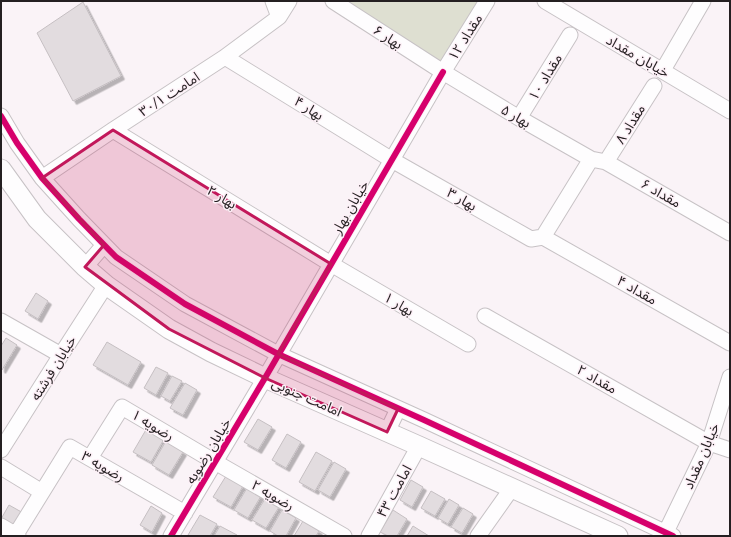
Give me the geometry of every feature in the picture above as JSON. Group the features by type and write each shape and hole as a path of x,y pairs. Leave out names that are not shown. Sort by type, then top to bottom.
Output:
{"main road":[{"name":"امامت جنوبی","path":"1,169 37,219 85,267 106,285 169,329 211,352 265,378 618,536"}],"street":[{"path":"273,1 279,17"},
{"name":"امامت ۳۰/۱","path":"42,178 112,130 226,57 279,17 289,1"},
{"name":"بهار ۶","path":"333,1 443,72"},
{"name":"مقداد ۱۲","path":"443,72 487,1"},
{"name":"خیابان مقداد","path":"545,1 730,111"},
{"path":"663,70 703,1"},
{"name":"مقداد ۱۰","path":"519,118 570,35"},
{"name":"بهار ۴","path":"226,57 392,160"},
{"name":"بهار ۵","path":"443,72 591,159"},
{"name":"خیابان بهار","path":"278,354 443,72"},
{"name":"مقداد ۸","path":"606,162 654,86"},
{"path":"1,116 17,143 42,178 104,245 116,257 185,304 278,354 424,420 667,535"},
{"name":"بهار ۲","path":"112,130 331,264"},
{"path":"537,238 591,159"},
{"name":"مقداد ۶","path":"591,159 606,162 730,233"},
{"name":"بهار ۳","path":"392,160 537,238"},
{"name":"مقداد ۴","path":"537,238 730,343"},
{"path":"85,267 104,245"},
{"name":"بهار ۱","path":"331,264 468,344"},
{"name":"خیابان فرشته","path":"1,450 106,285"},
{"name":"مقداد ۲","path":"485,316 709,443 730,450"},
{"path":"1,321 61,355"},
{"name":"خیابان رضویه","path":"171,536 278,354"},
{"name":"خیابان مقداد","path":"667,535 709,443 730,376"},
{"name":"رضویه ۱","path":"90,458 122,407 215,462"},
{"path":"387,432 398,409"},
{"name":"امامت ۴۳","path":"369,536 419,446"},
{"name":"رضویه ۳","path":"16,536 70,447 185,513"},
{"name":"رضویه ۲","path":"215,462 344,536"},
{"path":"1,467 42,492"},
{"path":"478,536 512,488"},
{"path":"1,526 16,536"}],"highlighted area":[{"path":"113,130 331,264 278,354 398,409 387,432 265,378 169,329 85,267 104,245 42,178"}],"shaded area":[{"path":"341,1 482,1 443,64"}],"building":[{"path":"83,2 121,76 73,101 37,33"},
{"path":"36,293 48,301 38,319 25,311"},
{"path":"6,338 17,345 2,370 1,346"},
{"path":"107,342 141,362 128,385 93,365"},
{"path":"156,367 168,373 156,395 144,388"},
{"path":"172,376 182,381 170,401 161,396"},
{"path":"185,383 197,390 183,415 170,408"},
{"path":"258,419 272,427 258,450 244,442"},
{"path":"147,428 164,439 151,462 133,452"},
{"path":"287,434 301,442 286,468 272,460"},
{"path":"166,441 183,452 169,475 152,465"},
{"path":"316,452 332,461 315,491 299,482"},
{"path":"334,462 346,469 330,497 318,490"},
{"path":"226,476 243,486 231,507 213,497"},
{"path":"411,480 423,487 412,507 400,500"},
{"path":"247,488 261,496 248,518 234,510"},
{"path":"431,491 445,499 435,516 421,508"},
{"path":"265,499 279,507 266,528 252,520"},
{"path":"449,499 459,505 448,524 438,518"},
{"path":"9,505 25,514 16,530 1,519"},
{"path":"151,506 162,513 152,532 140,525"},
{"path":"463,508 473,514 462,533 451,527"},
{"path":"282,510 296,518 286,536 278,536 270,531"},
{"path":"393,510 407,519 397,536 388,536 380,532"},
{"path":"200,515 217,524 210,536 188,535"},
{"path":"303,521 319,531 316,536 294,536"},
{"path":"220,526 237,535 214,536"},
{"path":"413,526 429,536 407,536"}],"cycle path":[{"path":"171,536 443,72"},
{"path":"1,116 17,143 42,178 116,257 185,304 278,354 673,536"}]}
